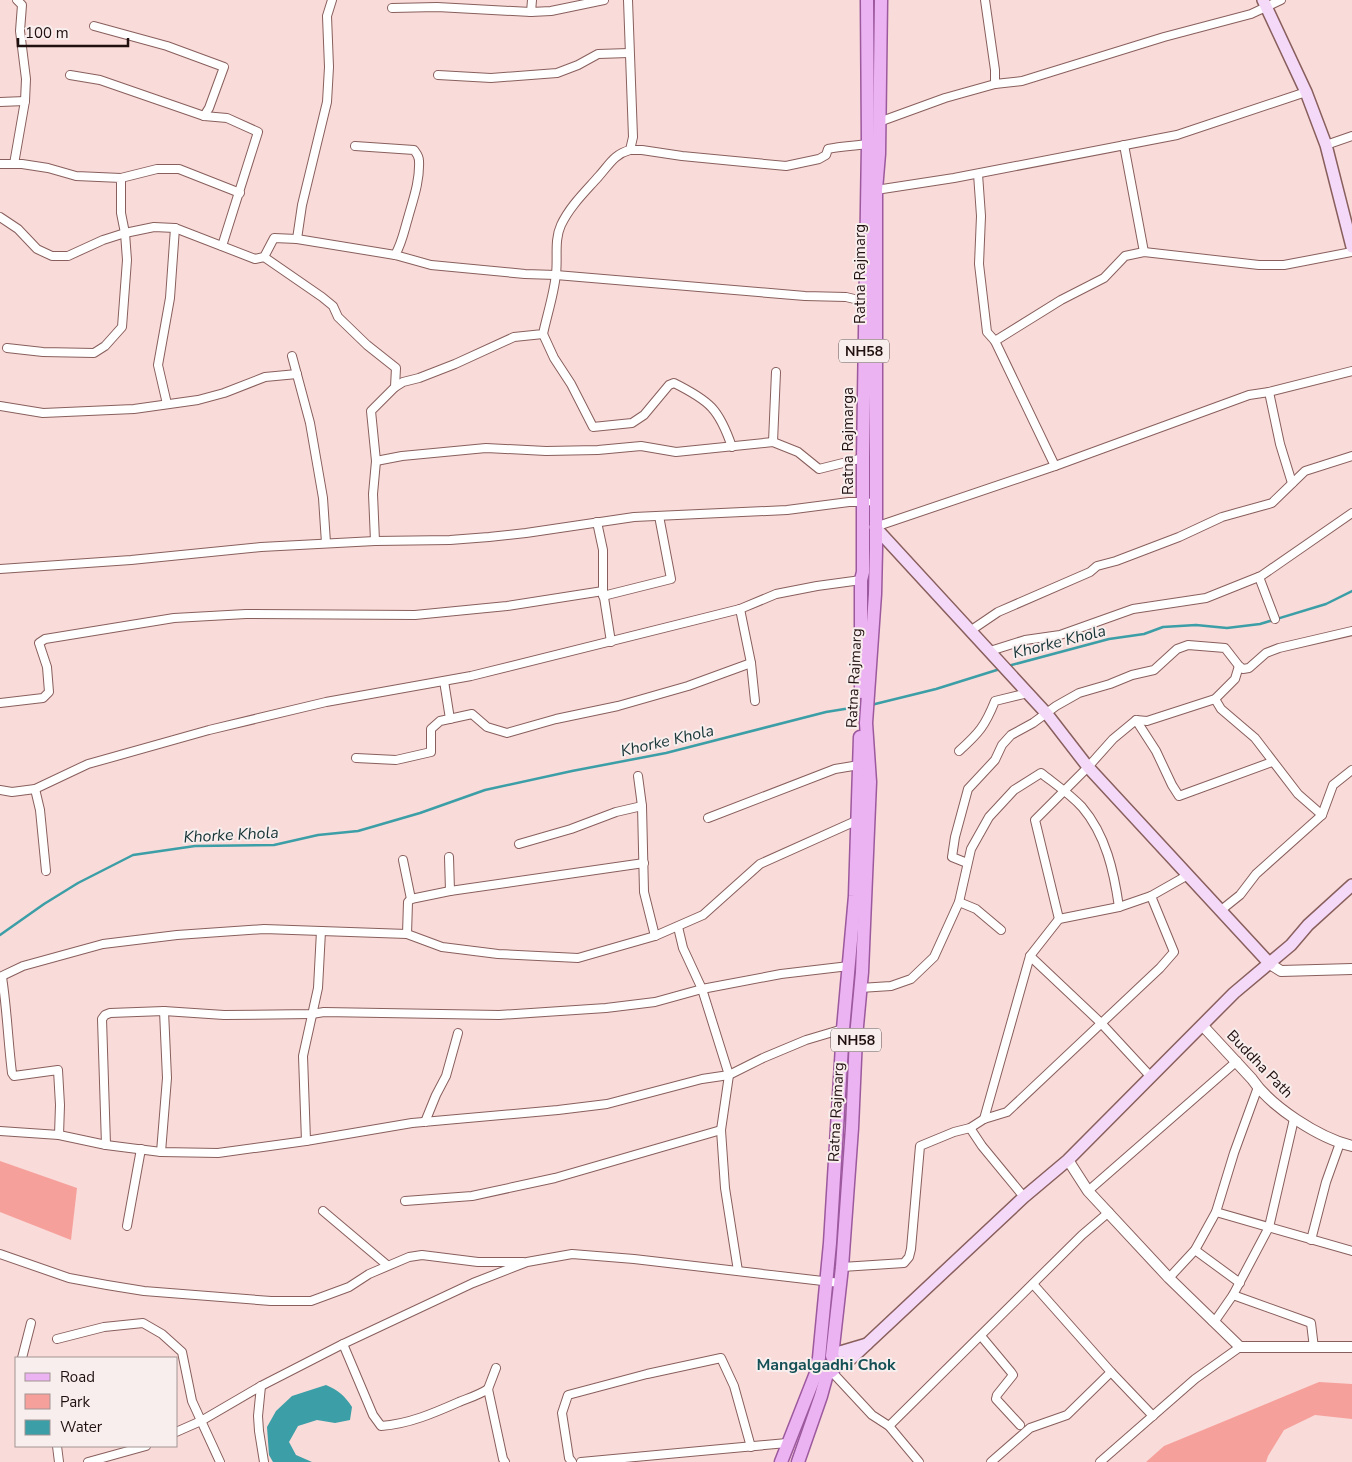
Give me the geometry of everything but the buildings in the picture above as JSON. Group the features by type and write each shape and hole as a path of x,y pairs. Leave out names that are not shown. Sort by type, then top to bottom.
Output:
{"main road":[{"name":"Ratna Rajmarga","path":"865,701 861,580 869,550 870,502 862,458 870,302 872,151 867,0"},
{"name":"Ratna Rajmarg","path":"781,1462 787,1443 828,1365 826,1281 843,1029 855,896 859,765 875,594 869,550 875,527 870,502 870,302 876,190 872,151 879,122 881,0"},
{"path":"1264,4 1306,92 1326,145 1352,247"},
{"path":"875,527 1047,714 1088,767 1270,964"},
{"name":"Ratna Rajmarg","path":"798,1462 821,1396 828,1365 842,1267 852,1128 870,782 863,726"},
{"path":"828,1365 845,1350 869,1343 1024,1196 1068,1160 1234,993 1291,945 1308,925 1352,885"}],"street":[{"path":"14,164 25,101 26,79 20,31 22,5 17,0"},
{"path":"297,239 302,205 327,102 329,68 327,16 332,0"},
{"path":"531,12 532,0"},
{"path":"392,8 531,12 551,11 604,0"},
{"path":"628,0 633,137 630,150"},
{"path":"985,0 996,84"},
{"path":"879,122 946,98 996,84 1022,81 1164,37 1250,14 1264,4 1281,0"},
{"path":"94,26 167,46 224,67 209,108 204,116"},
{"path":"438,75 491,78 557,73 578,65 598,54 629,53"},
{"path":"70,75 100,80 204,116 227,118 258,132 222,246"},
{"path":"876,190 978,174 1176,135 1306,92"},
{"path":"0,102 25,101"},
{"path":"1326,145 1352,136"},
{"path":"732,447 714,409 701,396 674,383 669,385 644,415 632,423 593,427 571,384 554,358 543,334 556,274 558,236 561,225 574,203 612,159 621,152 642,150 682,156 786,166 819,159 826,155 828,149 845,145 872,151"},
{"path":"1124,145 1144,252"},
{"path":"354,146 414,150 418,155 418,178 414,197 401,245 395,255"},
{"path":"0,164 48,168 76,176 121,178 157,169 179,169 240,193"},
{"path":"978,174 980,216 979,264 987,332 995,341 1055,466"},
{"path":"6,348 43,352 94,353 113,338 122,327 127,260 121,213 121,178"},
{"path":"0,217 18,229 37,249 52,256 68,256 103,240 154,227 175,228 255,259 264,257 333,306 338,316 367,345 392,364 396,368 395,387"},
{"path":"167,404 158,365 170,298 175,228"},
{"path":"264,257 274,238 297,239 395,255 431,265 805,296 846,297 870,302"},
{"path":"995,341 1060,300 1104,278 1126,256 1144,252 1259,265 1284,265 1352,252"},
{"path":"375,541 373,494 376,461 371,411 395,387 403,382 455,364 514,337 543,334"},
{"path":"292,356 310,423 323,498 326,543"},
{"path":"875,527 1055,466 1249,395 1269,392 1352,371"},
{"path":"773,442 776,372"},
{"path":"0,406 43,413 134,409 198,400 224,393 265,377 297,374"},
{"path":"1269,392 1280,444 1292,483"},
{"path":"376,461 402,456 486,448 581,450 641,446 676,452 773,442 798,452 819,470 862,458"},
{"path":"970,631 998,612 1090,572 1097,566 1116,561 1179,537 1222,517 1272,503 1304,471 1352,456"},
{"path":"0,570 131,560 261,547 375,541 450,540 526,533 634,517 787,510 870,502"},
{"path":"990,651 1025,640 1060,634 1133,609 1206,598 1259,577 1352,513"},
{"path":"0,703 43,698 49,692 47,667 39,642 45,639 174,618 246,614 415,615 603,594 671,579 659,516"},
{"path":"597,522 602,550 603,594 611,642"},
{"path":"1259,577 1275,619"},
{"path":"0,790 12,792 35,789 88,764 209,730 326,702 471,676 740,609 776,594 825,584 861,580"},
{"path":"740,609 751,663 755,701"},
{"path":"966,863 952,857 955,837 968,789 995,760 1002,745 1011,735 1047,714 1056,706 1079,693 1132,675 1154,670 1177,649 1188,645 1226,648 1242,669 1249,668 1266,653 1279,648 1352,631"},
{"path":"356,758 396,760 431,752 431,729 440,721 472,714 487,727 506,734 556,718 618,706 688,686 751,663"},
{"path":"1059,919 1035,820 1113,740 1136,720 1147,720 1215,699 1235,679 1239,666"},
{"path":"444,680 450,719"},
{"path":"959,751 986,723 995,701 1028,693"},
{"path":"1215,699 1221,709 1255,738 1298,794 1322,815"},
{"path":"1136,720 1156,751 1172,786 1179,796 1272,762"},
{"path":"708,818 835,769 859,765"},
{"path":"1220,912 1240,895 1256,874 1322,815 1333,785 1352,770"},
{"path":"860,988 891,986 910,978 934,957 958,902 970,849 989,817 1014,790 1041,773 1064,790 1083,808 1097,830 1113,868 1119,907"},
{"path":"638,776 642,806 644,892 655,936"},
{"path":"35,789 40,810 46,871"},
{"path":"518,844 571,829 616,812 642,806"},
{"path":"59,1135 58,1070 14,1076 12,1073 7,1007 1,977 24,966 103,944 247,930 283,929 407,934 442,947 498,954 578,958 655,936 678,927 703,914 760,864 858,820"},
{"path":"449,857 450,891"},
{"path":"402,860 411,899"},
{"path":"407,934 408,902 411,899 450,891 644,863"},
{"path":"984,1119 1030,956 1059,919 1119,907 1151,896 1188,875"},
{"path":"842,1267 904,1263 909,1257 911,1249 920,1146 954,1132 970,1128 984,1119 1007,1112 1141,986 1174,952 1151,896"},
{"path":"958,902 976,909 1001,930"},
{"path":"678,927 683,948 702,989 729,1075 721,1130 725,1188 738,1271"},
{"path":"306,1141 303,1056 318,988 321,931"},
{"path":"1030,956 1101,1023 1151,1077"},
{"path":"1270,964 1281,971 1352,969"},
{"path":"106,1145 102,1019 106,1014 110,1013 164,1011 224,1015 312,1014 324,1012 499,1015 606,1008 655,1002 702,989 781,974 849,966"},
{"path":"161,1152 167,1078 164,1011"},
{"name":"Buddha Path","path":"1203,1026 1237,1061 1258,1087 1294,1119 1340,1143 1352,1146"},
{"path":"0,1131 59,1135 106,1145 161,1152 218,1153 425,1122 607,1104 702,1079 729,1075 806,1040 843,1029"},
{"path":"425,1122 446,1076 458,1033"},
{"path":"1088,1191 1237,1061"},
{"path":"1169,1278 1195,1250 1216,1212 1234,1153 1258,1087"},
{"path":"1212,1321 1218,1318 1233,1296 1269,1227 1294,1119"},
{"path":"970,1128 982,1146 1024,1196"},
{"path":"405,1201 472,1196 555,1178 721,1130"},
{"path":"1311,1240 1326,1182 1340,1143"},
{"path":"127,1226 141,1149"},
{"path":"1068,1160 1088,1191 1169,1278 1240,1347"},
{"path":"323,1212 387,1265"},
{"path":"890,1426 1082,1235 1109,1212"},
{"path":"1216,1212 1352,1251"},
{"path":"1195,1250 1240,1282"},
{"path":"0,1254 69,1278 88,1282 144,1291 271,1301 311,1301 349,1287 368,1274 387,1265 409,1256 422,1255 478,1262 527,1262 572,1254 840,1283"},
{"path":"178,1431 201,1421 261,1386 343,1344 473,1283 527,1262"},
{"path":"1033,1284 1153,1416"},
{"path":"1233,1296 1311,1323 1314,1348"},
{"path":"22,1357 31,1323"},
{"path":"57,1339 104,1327 142,1323 162,1334 182,1352 192,1401 220,1462"},
{"path":"981,1336 1012,1372 1013,1375 996,1399 1020,1425"},
{"path":"343,1344 373,1414 381,1426 396,1425 431,1414 480,1394 488,1388 496,1368"},
{"path":"1100,1462 1196,1379 1240,1347 1352,1347"},
{"path":"572,1462 569,1458 562,1413 568,1395 648,1374 721,1358 734,1386 751,1447"},
{"path":"828,1365 872,1415 890,1426 919,1462"},
{"path":"991,1462 1030,1428 1067,1415 1111,1372"},
{"path":"261,1386 258,1416 264,1462"},
{"path":"488,1388 505,1462"},
{"path":"581,1462 787,1443"},
{"path":"57,1447 60,1462"},
{"path":"91,1462 143,1447"}],"green space":[{"path":"0,1161 77,1188 71,1240 0,1212"},
{"path":"1319,1382 1352,1384 1352,1419 1315,1415 1284,1430 1266,1462 1146,1462 1164,1446"}],"water":[{"path":"326,1385 341,1394 352,1407 350,1420 335,1423 317,1420 298,1426 289,1442 296,1455 312,1462 273,1462 269,1455 267,1427 276,1411 292,1396"}],"waterway":[{"name":"Khorke Khola","path":"1008,666 1109,639 1144,634 1163,627 1196,625 1227,628 1260,624 1326,604 1352,591"},
{"name":"Khorke Khola","path":"871,705 936,689 1000,669"},
{"name":"Khorke Khola","path":"0,935 78,883 133,855 195,846 274,845 318,835 358,831 420,813 485,790 666,753 826,712 863,706"}],"district":[{"name":"Mangalgadhi Chok","path":"826,1364"}]}
